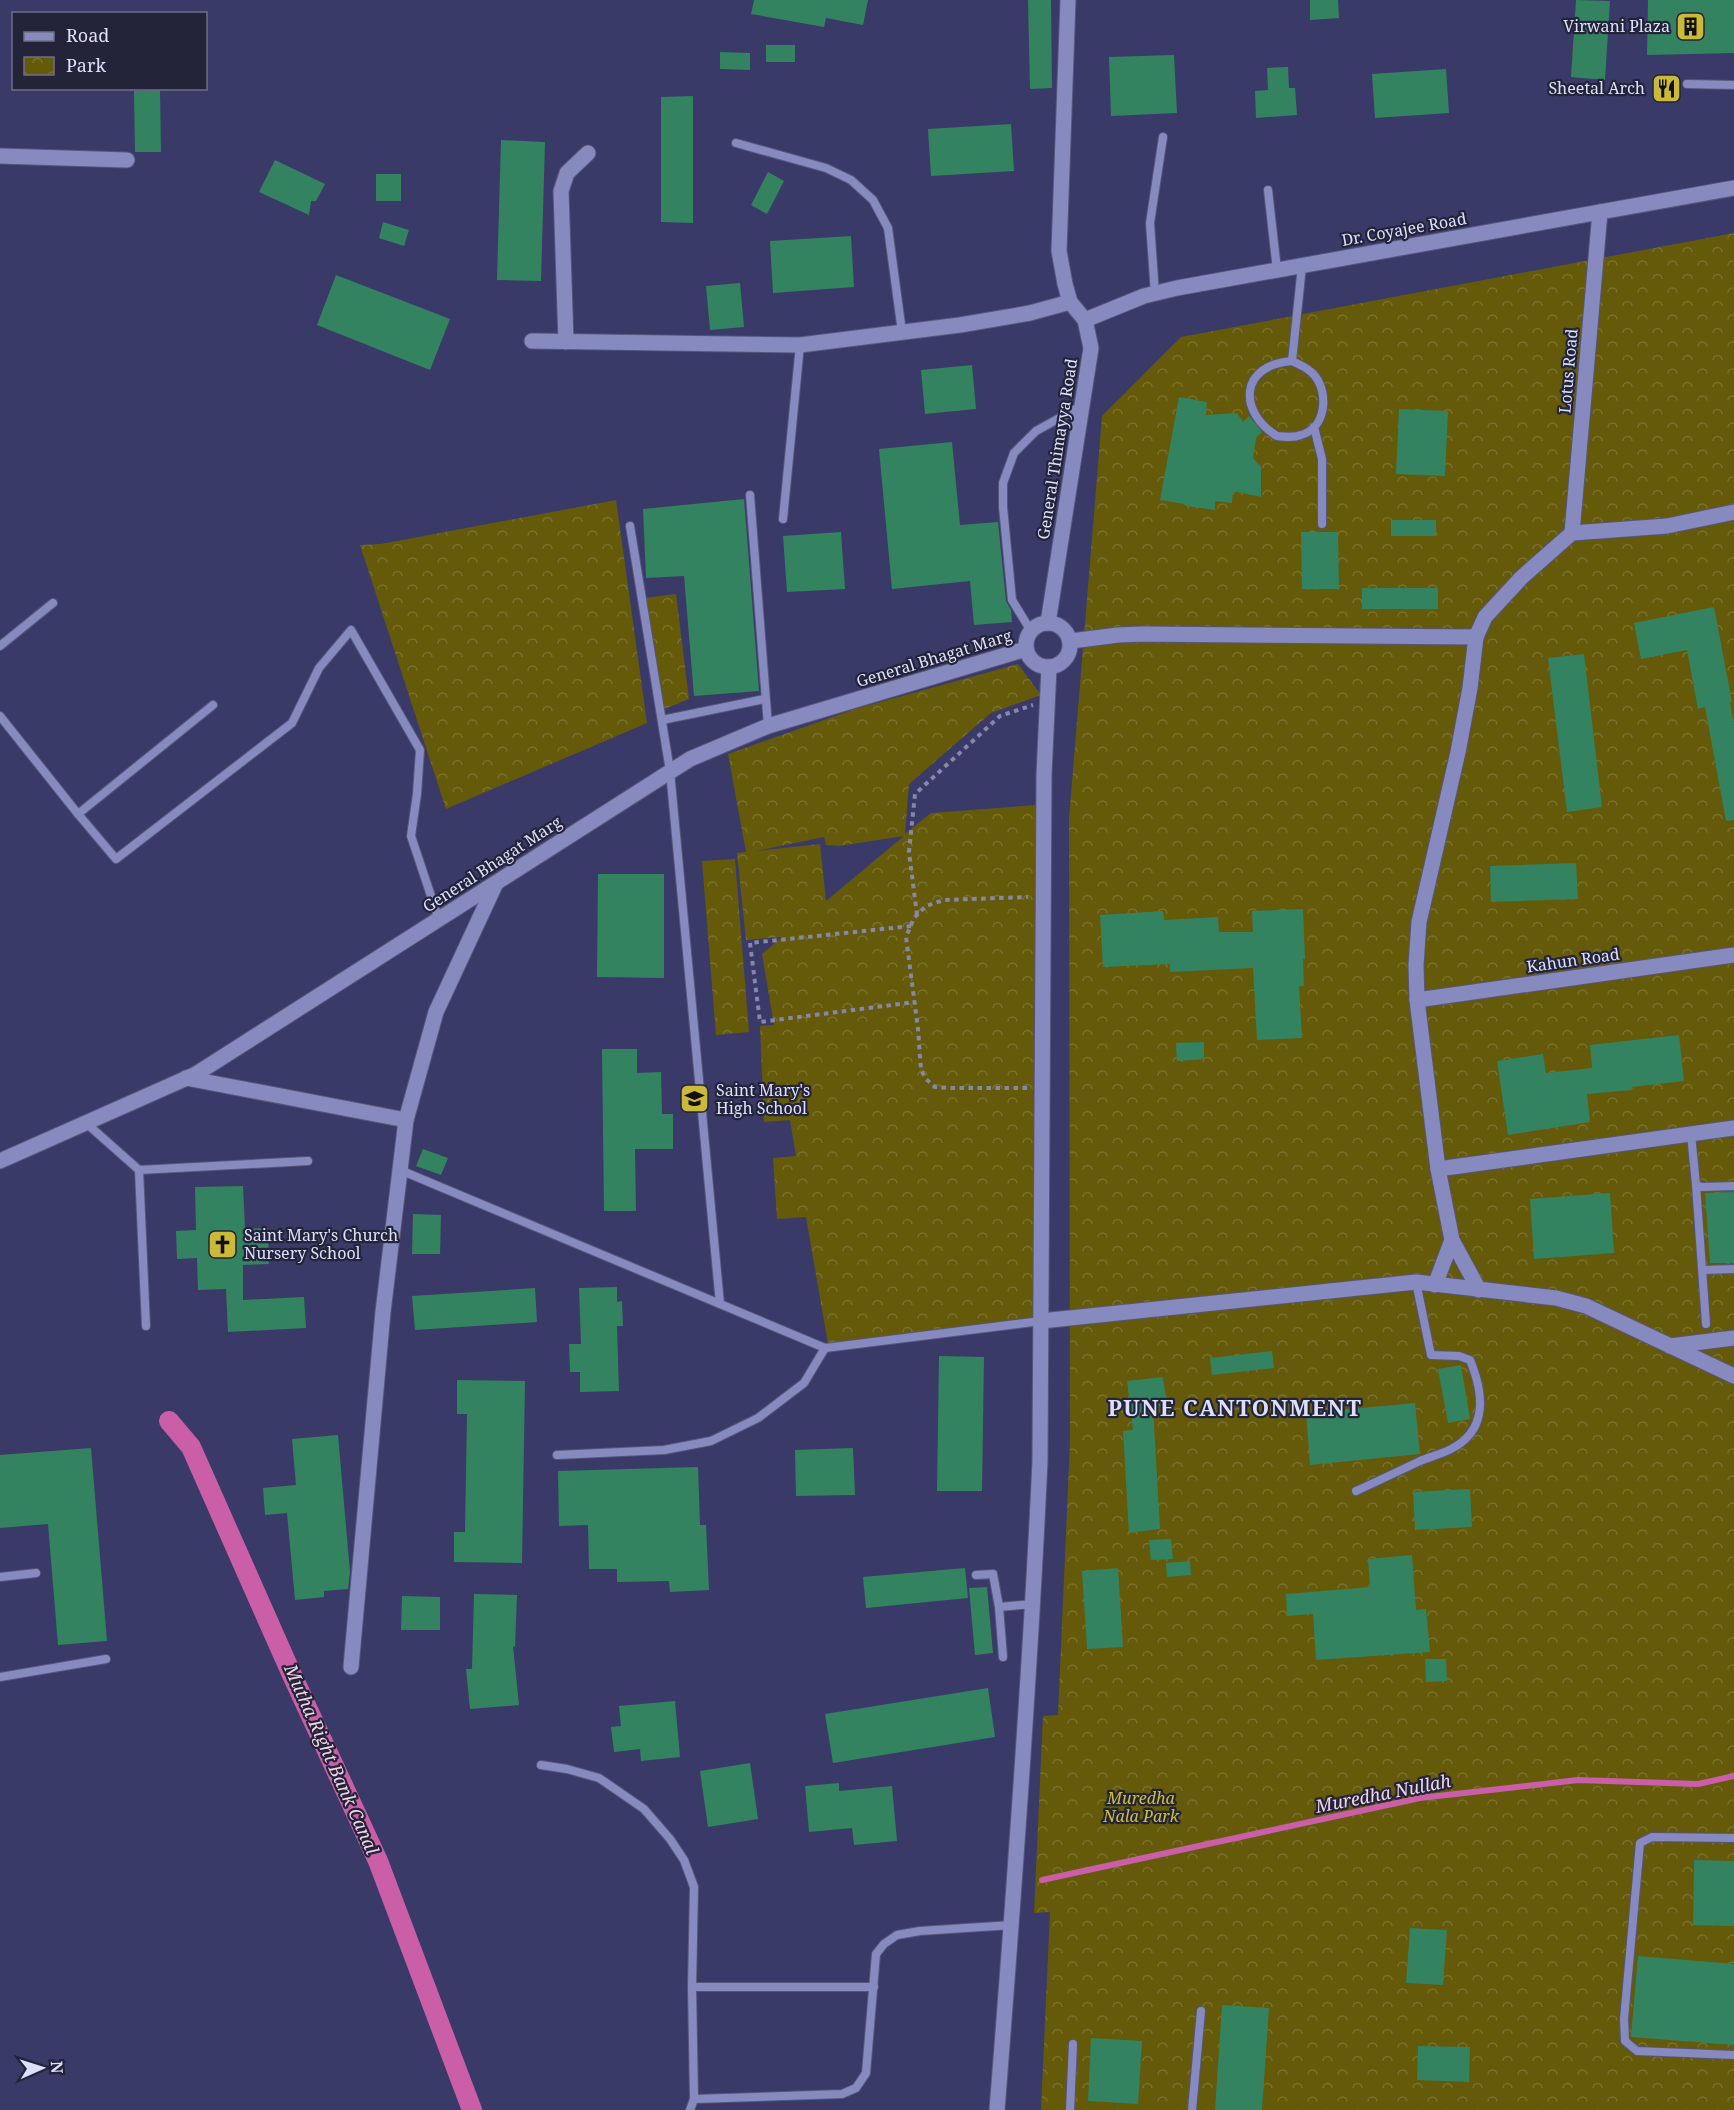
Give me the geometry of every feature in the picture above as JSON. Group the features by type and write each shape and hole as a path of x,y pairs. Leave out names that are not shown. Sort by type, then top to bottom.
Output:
{"street":[{"name":"General Thimayya Road","path":"1048,622 1091,348 1085,320 1070,302 1059,251 1068,0"},
{"path":"566,342 561,191 567,173 588,153"},
{"path":"0,156 127,159"},
{"name":"Dr. Coyajee Road","path":"1085,320 1155,294 1734,188"},
{"name":"Lotus Road","path":"1572,533 1600,213"},
{"path":"532,341 800,345 1030,313 1070,302"},
{"path":"1479,1290 1452,1240 1438,1169 1417,1000 1416,964 1419,922 1458,752 1470,688 1476,638 1485,617 1492,609 1521,578 1572,533 1667,526 1734,512"},
{"path":"1048,622 1060,626 1069,635 1071,641 1069,654 1061,664 1049,668 1032,660 1026,649 1026,642 1031,631 1042,623 1048,622"},
{"path":"1071,641 1142,634 1476,638"},
{"name":"General Bhagat Marg","path":"0,1161 186,1078 234,1051 670,771 699,755 768,726 1026,649"},
{"path":"997,2110 1012,1925 1040,1461 1044,775 1049,668"},
{"path":"351,1667 383,1312 405,1120 436,1012 496,884"},
{"name":"Kahun Road","path":"1417,1000 1734,955"},
{"path":"186,1078 405,1120"},
{"path":"1438,1169 1734,1128"},
{"path":"1435,1285 1452,1240"},
{"path":"1041,1322 1416,1282 1557,1298 1586,1306 1734,1376"},
{"path":"1670,1346 1734,1338"}],"lane":[{"path":"1687,84 1734,85"},
{"path":"1155,294 1150,223 1163,137"},
{"path":"736,143 826,168 851,180 873,200 888,228 902,332"},
{"path":"1268,190 1277,270"},
{"path":"1292,361 1302,266"},
{"path":"783,519 800,345"},
{"path":"1292,361 1314,374 1321,385 1324,397 1323,408 1314,427 1303,435 1277,436 1259,420 1252,407 1250,394 1252,383 1256,374 1277,362 1292,361"},
{"path":"1031,631 1012,600 1003,507 1003,483 1014,453 1036,431 1083,404"},
{"path":"1314,427 1322,459 1322,524"},
{"path":"750,495 768,726"},
{"path":"630,526 670,771 720,1304"},
{"path":"0,646 53,603"},
{"path":"0,716 116,859 292,723 319,668 351,630 420,750 411,836 439,920"},
{"path":"662,720 765,699"},
{"path":"78,814 213,705"},
{"path":"86,1123 139,1170 309,1161"},
{"path":"1691,1134 1706,1324"},
{"path":"139,1170 146,1326"},
{"path":"400,1170 825,1348 1041,1322"},
{"path":"1696,1185 1702,1187 1734,1186"},
{"path":"1703,1270 1734,1269"},
{"path":"1356,1491 1451,1449 1468,1437 1478,1423 1481,1400 1470,1360 1459,1356 1431,1355 1416,1282"},
{"path":"557,1455 664,1450 711,1441 758,1418 804,1383 825,1348"},
{"path":"0,1577 36,1573"},
{"path":"976,1575 993,1574 999,1606 1003,1657"},
{"path":"999,1606 1033,1604"},
{"path":"0,1677 106,1659"},
{"path":"541,1765 567,1768 599,1778 644,1809 670,1839 684,1860 694,1887 692,1987 694,2099 690,2110"},
{"path":"1734,1838 1652,1837 1640,1843 1624,2019 1625,2041 1637,2051 1734,2055"},
{"path":"694,2099 842,2094 856,2088 866,2073 876,1954 884,1944 897,1935 920,1931 1012,1925"},
{"path":"692,1987 874,1987"},
{"path":"1192,2110 1201,2011"},
{"path":"1070,2110 1073,2044"}],"path":[{"path":"917,916 909,852 915,794 1000,716 1048,700"},
{"path":"1042,1088 935,1087 926,1079 921,1070 906,938 917,916 926,906 944,900 1044,896"},
{"path":"911,926 750,943 760,1022 915,1002"}],"green space":[{"name":"Muredha Nala Park","path":"1734,233 1734,2110 1041,2110 1050,1912 1034,1913 1043,1716 1058,1715 1070,1442 1069,819 1102,416 1181,337"},
{"path":"616,500 647,723 446,809 360,545 381,544"},
{"path":"676,594 689,699 662,710 644,598"},
{"path":"1018,664 1041,695 991,713 909,784 905,834 931,813 1037,805 1037,1319 828,1344 806,1217 777,1219 773,1158 796,1156 790,1120 764,1122 760,1026 774,1025 762,954 782,937 746,940 737,853 746,852 728,754 855,709","holes":["904,836 826,901 820,844 756,851 824,837 826,845 839,846"]},
{"path":"735,859 749,1032 716,1035 702,861"}],"building":[{"path":"754,0 868,0 863,25 826,18 824,27 751,14"},
{"path":"1028,0 1051,0 1052,88 1030,89"},
{"path":"1310,0 1338,0 1339,18 1310,20"},
{"path":"1576,0 1610,1 1605,80 1571,77"},
{"name":"Virwani Plaza","path":"1648,0 1734,0 1734,53 1647,55"},
{"path":"766,45 795,45 795,62 766,62"},
{"path":"720,52 750,53 750,70 720,69"},
{"path":"1174,55 1177,113 1111,116 1109,57"},
{"path":"1288,67 1289,88 1295,88 1297,115 1256,118 1255,91 1268,90 1267,68"},
{"path":"1446,69 1449,113 1375,118 1372,74"},
{"path":"160,90 161,152 135,152 134,91"},
{"path":"693,96 693,223 661,222 661,97"},
{"path":"1011,124 1014,171 931,176 928,129"},
{"path":"501,140 545,142 541,281 497,280"},
{"path":"275,160 325,184 316,201 311,201 309,215 259,192"},
{"path":"768,172 784,181 767,214 751,205"},
{"path":"376,174 401,174 401,201 376,201"},
{"path":"383,222 409,230 404,246 379,238"},
{"path":"851,236 854,287 773,293 770,241"},
{"path":"336,275 450,319 430,370 317,325"},
{"path":"740,283 744,327 710,330 706,286"},
{"path":"972,365 976,409 925,414 921,370"},
{"path":"1179,397 1207,402 1206,415 1237,413 1243,422 1249,416 1262,432 1256,438 1253,458 1261,467 1261,497 1233,491 1232,503 1215,501 1215,510 1160,500"},
{"path":"1399,409 1448,411 1445,476 1396,474"},
{"path":"952,442 960,525 998,522 1006,601 1011,610 1012,622 974,625 970,581 892,589 879,449"},
{"path":"744,499 759,691 694,696 684,576 646,578 643,509"},
{"path":"1391,520 1436,520 1436,536 1391,536"},
{"path":"841,532 845,589 787,592 783,536"},
{"path":"1301,532 1338,532 1339,589 1302,589"},
{"path":"1362,588 1438,588 1438,609 1362,609"},
{"path":"1714,607 1732,702 1730,702 1734,725 1734,820 1726,821 1705,707 1698,709 1687,650 1641,659 1634,623"},
{"path":"1584,654 1602,807 1567,812 1548,658"},
{"path":"1576,863 1578,899 1491,902 1490,866"},
{"path":"598,874 664,874 664,978 597,977"},
{"path":"1303,909 1304,986 1299,986 1302,1038 1257,1040 1253,968 1170,972 1170,964 1103,967 1100,915 1163,911 1164,920 1218,917 1219,932 1253,932 1252,911"},
{"path":"1679,1035 1684,1081 1632,1087 1632,1090 1587,1094 1590,1122 1508,1135 1497,1061 1543,1054 1546,1073 1592,1068 1590,1045"},
{"path":"1204,1042 1204,1059 1177,1061 1176,1043"},
{"path":"602,1049 637,1049 637,1073 661,1072 662,1114 673,1114 673,1149 635,1149 636,1211 604,1211"},
{"path":"423,1149 448,1158 441,1175 416,1166"},
{"name":"Saint Mary's Church Nursery School","path":"243,1186 245,1229 268,1228 269,1264 243,1265 243,1300 304,1297 306,1328 228,1332 226,1289 198,1290 197,1258 177,1259 176,1231 196,1230 195,1187"},
{"path":"1734,1192 1734,1263 1710,1263 1705,1193"},
{"path":"1610,1193 1614,1253 1534,1259 1530,1199"},
{"path":"413,1214 441,1215 440,1254 412,1254"},
{"path":"617,1287 617,1302 622,1301 623,1326 617,1326 619,1391 580,1392 580,1372 570,1372 569,1344 581,1344 579,1288"},
{"path":"535,1288 537,1322 415,1330 412,1296"},
{"path":"1272,1351 1274,1368 1212,1375 1210,1358"},
{"path":"939,1356 984,1357 982,1491 937,1491"},
{"path":"1461,1365 1470,1419 1448,1423 1438,1369"},
{"path":"1163,1377 1167,1405 1153,1407 1160,1529 1129,1533 1123,1431 1133,1430 1127,1381"},
{"path":"457,1380 525,1381 522,1563 454,1562 454,1532 465,1532 467,1414 457,1414"},
{"path":"1415,1403 1420,1454 1310,1465 1306,1413"},
{"path":"338,1435 350,1572 348,1589 324,1591 324,1597 295,1600 287,1513 265,1515 263,1488 296,1485 292,1439"},
{"path":"91,1448 107,1641 58,1645 48,1524 0,1528 0,1455"},
{"path":"853,1448 855,1495 796,1496 795,1450"},
{"path":"698,1467 700,1525 706,1525 709,1590 670,1592 669,1581 617,1582 617,1569 589,1569 588,1525 559,1526 558,1471"},
{"path":"1470,1489 1472,1527 1415,1530 1413,1492"},
{"path":"1171,1539 1173,1559 1151,1560 1149,1540"},
{"path":"1412,1555 1416,1610 1426,1609 1430,1652 1316,1660 1313,1614 1287,1616 1286,1594 1370,1587 1368,1559"},
{"path":"1190,1561 1191,1575 1167,1577 1166,1563"},
{"path":"965,1568 968,1598 866,1608 863,1577"},
{"path":"1118,1568 1123,1647 1087,1649 1082,1571"},
{"path":"987,1587 993,1653 975,1655 969,1588"},
{"path":"474,1594 517,1595 515,1647 513,1646 519,1705 470,1709 466,1669 472,1669"},
{"path":"402,1596 440,1597 440,1630 401,1630"},
{"path":"1425,1659 1446,1659 1447,1681 1426,1682"},
{"path":"988,1688 995,1737 833,1763 825,1714"},
{"path":"675,1701 680,1757 641,1761 640,1749 614,1752 611,1727 621,1726 619,1706"},
{"path":"750,1763 758,1819 708,1827 700,1771"},
{"path":"839,1783 839,1791 892,1786 897,1841 854,1845 852,1828 809,1832 805,1786"},
{"path":"1694,1860 1734,1861 1734,1926 1693,1925"},
{"path":"1410,1928 1447,1930 1443,1985 1406,1983"},
{"path":"1638,1956 1734,1964 1734,2045 1631,2037"},
{"path":"1222,2005 1269,2008 1262,2110 1215,2110"},
{"path":"1091,2038 1142,2041 1138,2104 1088,2101"},
{"path":"1418,2046 1470,2047 1469,2082 1417,2080"}],"waterway":[{"name":"Mutha Right Bank Canal","path":"169,1421 191,1447 292,1675 378,1861 472,2110"},
{"name":"Muredha Nullah","path":"1042,1880 1420,1798 1578,1780 1698,1784 1734,1776"}],"place":[{"name":"Virwani Plaza","path":"1691,26"},
{"name":"Sheetal Arch","path":"1666,88"},
{"name":"Saint Mary's High School","path":"695,1099"},
{"name":"Saint Mary's Church Nursery School","path":"223,1244"}],"district":[{"name":"PUNE CANTONMENT","path":"1235,1407"}]}
